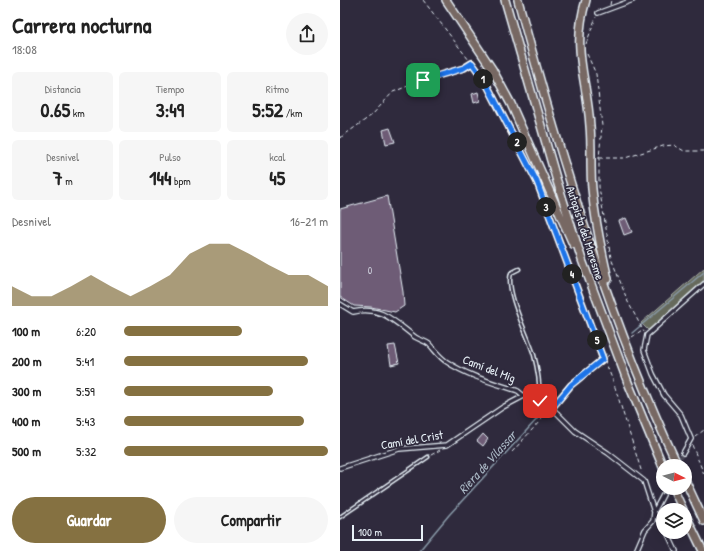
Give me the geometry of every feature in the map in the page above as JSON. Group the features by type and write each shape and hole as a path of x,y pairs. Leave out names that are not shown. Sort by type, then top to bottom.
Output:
{"highway":[{"path":"446,0 492,69 511,104 544,174 567,232 582,260"},
{"name":"Autopista del Maresme","path":"506,0 556,178 582,260 627,380 660,459"},
{"name":"Autopista del Maresme","path":"518,0 587,231 614,309 644,387 675,459"},
{"path":"586,0 579,28 578,53 590,125 592,190 599,239 614,309"},
{"path":"692,495 704,521"},
{"path":"692,528 703,551"}],"street":[{"path":"598,13 633,0"},
{"path":"683,453 691,440 680,415 664,395 653,374 644,350 646,335 704,284"},
{"name":"Camí del Mig","path":"340,304 353,312 373,309 390,318 416,338 428,344 446,362 473,376 518,391 524,396 540,401 552,408 575,431 608,453 644,481"},
{"name":"Camí del Crist","path":"340,468 399,449 447,445 502,407 524,396"},
{"path":"644,481 656,515"},
{"path":"636,551 645,530 652,521 654,512 663,495"},
{"path":"670,539 676,551"}],"lane":[{"path":"520,269 511,273 510,286 534,355 540,385 540,401"},
{"path":"340,517 428,457"}],"path":[{"path":"423,0 485,81 537,182 603,359 613,381 644,481"},
{"path":"598,13 584,48 596,74 602,126 599,158 599,187 611,258 628,302 642,329 632,337"},
{"path":"340,138 372,115 393,92 423,80 464,68 472,63"},
{"path":"599,158 624,158 663,146 674,145 684,151 704,151"},
{"path":"512,452 571,385 609,355"},
{"path":"704,430 691,440 704,474"},
{"path":"428,457 447,445"}],"green space":[{"path":"704,268 704,280 648,330 641,323"}],"building":[{"path":"478,92 480,101 474,103 472,94"},
{"path":"390,128 395,142 386,144 383,130"},
{"path":"387,196 404,306 395,312 371,307 354,306 340,297 340,209"},
{"path":"626,218 632,232 624,235 619,221"},
{"path":"395,345 399,363 391,365 388,346"},
{"path":"483,434 488,439 483,446 477,441"}],"waterway":[{"path":"632,333 704,272"},
{"name":"Riera de Vilassar","path":"419,551 449,515 571,382 606,354"}],"tunnel":[{"path":"680,459 683,453"}],"route":[{"path":"423,80 464,68 472,63 485,81 505,117 527,165 537,182 592,328 603,359 571,385 552,408 540,401"}]}
